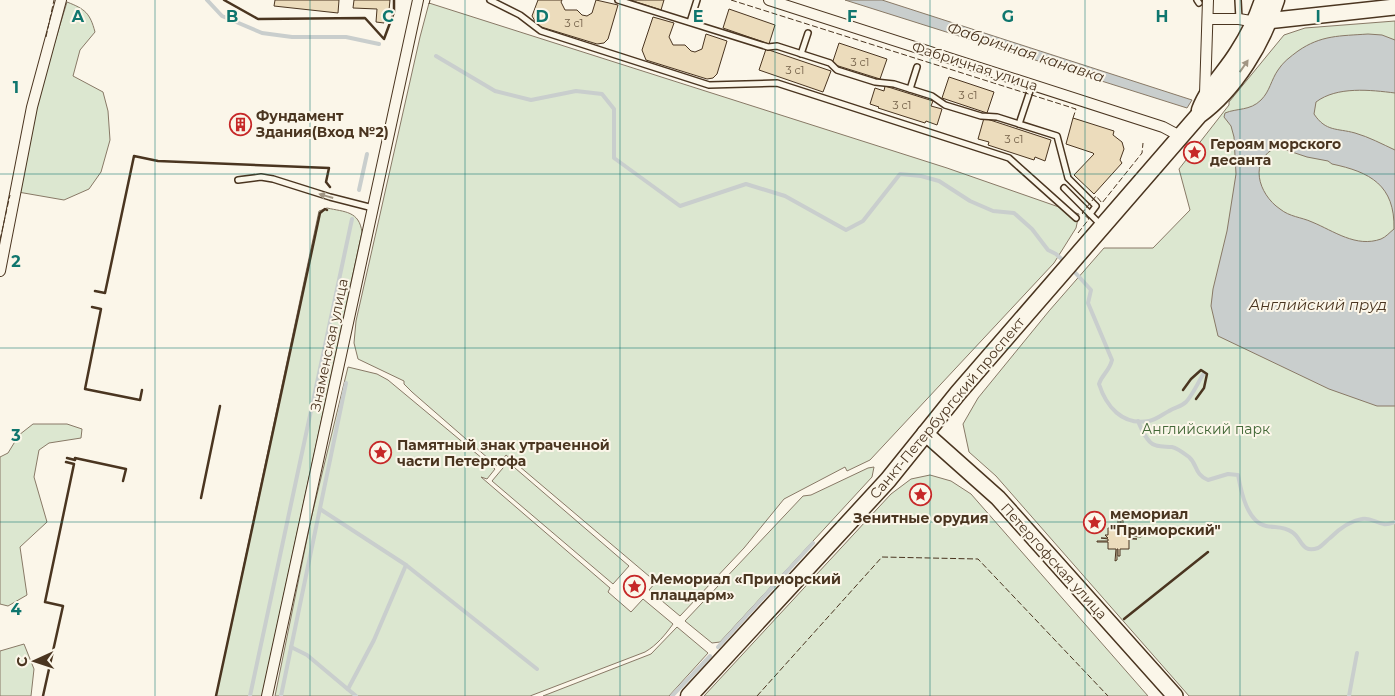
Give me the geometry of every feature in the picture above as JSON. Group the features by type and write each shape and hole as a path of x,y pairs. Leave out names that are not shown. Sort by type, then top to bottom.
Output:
{"main road":[{"name":"Санкт-Петербургский проспект","path":"689,696 888,480 925,433 1075,257 1199,115 1214,104 1258,46 1264,22 1263,0"},
{"name":"Санкт-Петербургский проспект","path":"1199,115 1205,98 1238,53 1264,22 1276,0"},
{"path":"1264,22 1395,7"},
{"path":"1264,22 1283,24 1395,14"},
{"name":"Петергофская улица","path":"925,433 998,498 1175,696"}],"street":[{"path":"0,271 32,107 61,0"},
{"name":"Знаменская улица","path":"267,696 418,0"},
{"name":"Фабричная улица","path":"769,0 1163,126 1180,136"},
{"path":"1201,1 1208,19 1205,98"},
{"path":"1208,19 1239,19 1264,22"}],"lane":[{"path":"490,0 520,15 540,31 709,85 777,83 1010,158 1076,218"},
{"path":"618,0 830,63 837,70 875,82 894,84 932,96 945,105 981,116 997,117 1057,136 1068,178 1096,206 1090,214"},
{"path":"690,22 697,0"},
{"path":"1238,0 1239,19"},
{"path":"801,54 808,33"},
{"path":"910,89 917,67"},
{"path":"1020,124 1032,84"},
{"path":"238,180 261,176 373,208"},
{"path":"1064,188 1102,226"}],"green space":[{"path":"67,2 86,12 95,32 80,50 73,76 103,92 108,111 110,140 101,172 89,189 64,200 18,192 42,84"},
{"path":"429,3 947,168 1079,214 1076,228 1054,263 870,460 847,471 845,467 784,499 744,548 680,616 649,590 656,582 506,455 497,466 412,392 404,384 404,381 358,359 354,343 356,321"},
{"name":"Английский парк","path":"1395,21 1395,696 1189,696 996,476 969,452 963,424 978,398 1049,311 1104,248 1153,248 1190,210 1179,169 1229,105 1229,102 1284,35 1305,28"},
{"path":"327,208 354,216 358,220 362,232 262,696 216,696 319,211"},
{"path":"348,367 377,374 388,380 495,469 487,479 481,477 610,588 608,592 631,612 643,599 673,624 664,636 645,652 530,696 275,696 311,519"},
{"path":"33,424 67,424 82,429 81,438 49,443 39,450 34,477 47,522 20,547 27,595 8,606 0,604 0,457 8,453 19,435"},
{"path":"508,462 629,566 613,584 492,481"},
{"path":"874,467 872,477 720,642 712,643 685,621 803,496 811,495 868,468"},
{"path":"930,475 951,481 971,494 1148,696 704,696 891,494 911,479"},
{"path":"677,627 708,653 669,696 543,696 651,654"},
{"path":"24,644 34,669 31,696 0,696 0,651"}],"water":[{"name":"Фабричная канавка","path":"845,0 882,0 1192,100 1187,108"},
{"name":"Английский пруд","path":"1368,34 1382,35 1395,40 1395,93 1354,90 1334,93 1316,102 1314,114 1318,120 1328,127 1349,131 1395,150 1395,406 1377,406 1329,389 1218,336 1211,306 1213,289 1227,231 1236,174 1234,137 1231,126 1224,117 1225,113 1257,104 1266,93 1282,64 1306,46 1331,37","holes":["1277,147 1307,157 1328,161 1332,164 1358,171 1378,183 1390,201 1394,229 1381,239 1372,241 1354,240 1308,220 1288,214 1272,203 1266,195 1259,177 1259,168 1262,160"]}],"building":[{"path":"275,0 339,0 338,13 274,6"},
{"path":"354,0 390,0 389,10 385,10 384,23 376,22 377,9 353,8"},
{"path":"538,0 562,0 561,2 565,10 577,10 582,15 587,16 592,13 596,0 618,5 608,39 604,43 597,44 538,26 532,16"},
{"path":"630,0 664,0 661,10"},
{"path":"729,9 775,25 769,44 723,28"},
{"path":"653,17 674,23 669,37 673,45 685,45 691,51 695,52 702,49 706,34 727,41 717,74 713,78 707,79 646,60 642,50"},
{"path":"839,43 887,59 880,79 832,64"},
{"path":"766,49 831,71 823,92 759,70"},
{"path":"949,77 994,92 987,113 942,98"},
{"path":"885,86 933,101 931,106 942,109 937,125 926,121 925,123 870,104 875,88 884,91"},
{"name":"Фундамент Здания(Вход №2)","path":"237,118 246,120 243,131 234,129"},
{"path":"984,118 1051,140 1045,161 1035,157 1034,160 988,145 989,142 978,139"},
{"path":"1073,118 1114,131 1113,135 1122,142 1124,149 1120,160 1122,163 1094,194 1074,175 1094,154 1066,144"},
{"path":"1121,517 1123,517 1123,528 1129,528 1129,535 1141,535 1141,537 1129,536 1129,538 1137,539 1129,539 1129,549 1120,549 1120,556 1118,556 1117,549 1117,560 1115,561 1116,549 1108,549 1108,542 1097,541 1108,541 1108,539 1101,538 1108,538 1105,535 1108,535 1108,528 1116,528 1116,525 1118,528 1118,520 1120,520 1121,528"}],"waterway":[{"path":"207,0 222,16 262,33 292,37 346,37 379,44"},
{"path":"436,56 495,91 531,100 576,91 602,94 614,109 614,158 680,206 746,184 785,196 846,230 863,221 900,174 921,176 939,181 970,201 993,211 1014,213 1032,229 1048,250 1066,263"},
{"path":"359,190 367,154"},
{"path":"250,696 352,219"},
{"path":"1071,268 1091,290 1088,303 1112,360 1099,384 1106,400 1116,413 1139,422 1154,419 1186,402 1204,373"},
{"path":"281,696 346,383"},
{"path":"1138,421 1144,435 1152,444 1172,447 1181,451 1192,460 1198,472 1204,478 1208,480 1228,474 1238,475 1246,505 1254,519 1266,526 1289,530 1308,549 1320,547 1341,529 1357,520 1368,519 1385,524 1395,522"},
{"path":"320,509 406,565 374,640 348,689"},
{"path":"718,647 813,543"},
{"path":"406,565 537,669"},
{"path":"291,647 307,655 356,696"},
{"path":"1349,696 1357,653"},
{"path":"672,696 710,656"}],"fence":[{"path":"46,37 54,0"},
{"path":"429,4 430,0"},
{"path":"731,0 1076,109 1073,118"},
{"path":"1078,233 1089,219 1082,213 1096,196 1102,203 1142,153 1143,143"},
{"path":"0,240 10,195"},
{"path":"757,696 882,557 978,559 1108,696"}],"wall":[{"path":"224,0 258,19 365,18 384,39 394,12 394,0"},
{"path":"95,291 105,293 134,156 158,161 329,168 326,182 330,187"},
{"path":"216,696 320,213 325,209 327,210"},
{"path":"92,307 101,309 85,389 140,400 142,390"},
{"path":"1183,390 1201,370 1207,374 1204,388 1196,399"},
{"path":"201,498 220,406"},
{"path":"67,458 126,469 123,481"},
{"path":"43,696 63,606 45,602 74,464 66,462"},
{"path":"1124,619 1208,552"}],"place":[{"name":"Фундамент Здания(Вход №2)","path":"240,124"},
{"name":"Героям морского десанта","path":"1194,152"},
{"name":"Памятный знак утраченной части Петергофа","path":"381,453"},
{"name":"Зенитные орудия","path":"921,495"},
{"name":"мемориал \"Приморский\"","path":"1094,522"},
{"name":"Мемориал «Приморский плацдарм»","path":"634,587"}]}
